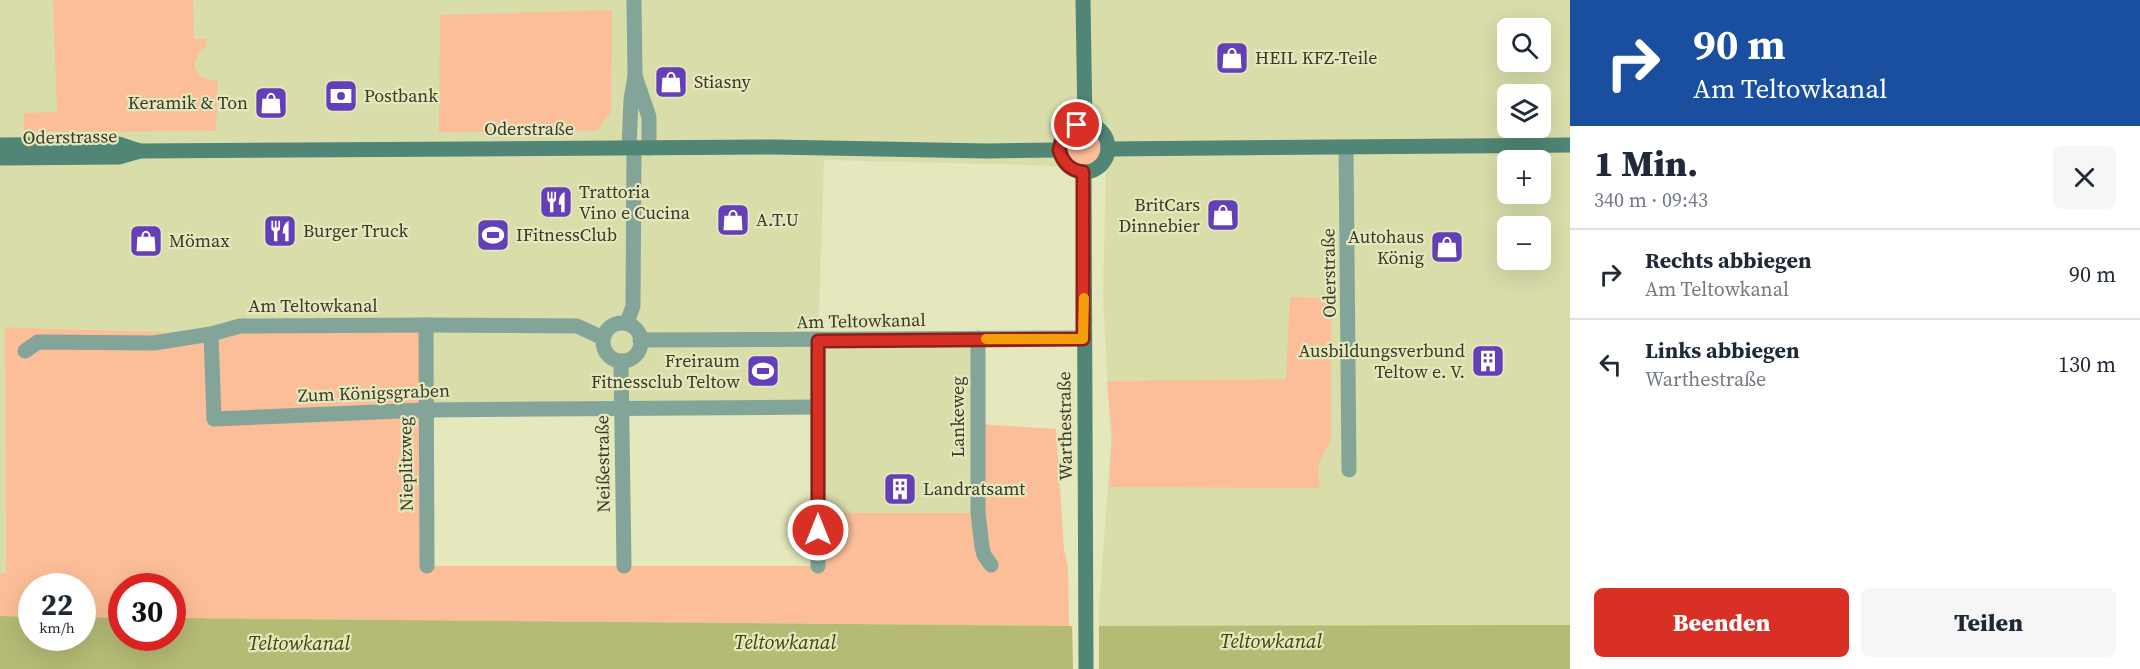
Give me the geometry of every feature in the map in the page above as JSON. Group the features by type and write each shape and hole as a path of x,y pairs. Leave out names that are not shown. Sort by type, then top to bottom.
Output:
{"main road":[{"path":"1083,0 1085,124"},
{"path":"1085,124 1092,125 1104,135 1108,149 1103,163 1098,168 1083,172 1070,168 1059,150 1064,134 1070,129 1085,124"},
{"name":"Oderstraße","path":"0,145 119,144 140,152 774,147 1059,150"},
{"path":"1108,149 1570,145"},
{"name":"Oderstrasse","path":"0,158 119,157 140,152"},
{"name":"Warthestraße","path":"1083,172 1086,669"}],"street":[{"path":"627,323 633,306 638,148 649,117 634,76 634,0"},
{"name":"Oderstraße","path":"1346,148 1349,470"},
{"path":"627,323 636,330 640,340 637,352 627,360 621,361 606,353 603,338 609,327 627,323"},
{"name":"Nieplitzweg","path":"426,325 427,566"},
{"name":"Am Teltowkanal","path":"25,351 38,342 154,344 211,334 240,326 577,326 603,338"},
{"name":"Zum Königsgraben","path":"211,334 214,419 425,410 818,407"},
{"name":"Lankeweg","path":"978,339 978,513 984,555 991,565"},
{"name":"Am Teltowkanal","path":"640,340 1083,339"},
{"path":"818,341 818,566"},
{"name":"Neißestraße","path":"621,361 624,566"}],"shaded area":[{"path":"0,0 1570,0 1570,625 1099,626 1111,444 1103,295 1106,169 1033,165 824,160 818,341 978,338 978,513 818,513 818,408 425,410 211,334 5,327 6,573 0,573"},
{"path":"53,0 193,0 194,39 206,39 206,47 196,58 196,70 204,78 218,80 216,131 24,132 24,113 57,112"},
{"path":"612,10 611,112 596,131 439,132 440,15"},
{"path":"1084,132 1096,137 1101,149 1096,161 1084,166 1072,161 1067,149 1072,137"},
{"path":"1290,297 1331,298 1331,441 1320,463 1318,474 1320,488 1109,487 1112,433 1107,381 1286,379"},
{"path":"426,325 427,566 818,566 818,513 977,513 977,424 1056,429 1064,549 1068,568 1069,626 186,618 186,573 108,573 108,618 96,617 96,573 18,573 18,617 0,616 0,573 6,573 5,327 211,334"}],"water":[{"name":"Teltowkanal","path":"0,616 18,617 18,651 96,651 96,617 108,618 108,651 186,651 186,618 1069,626 1570,625 1570,669 0,669"}],"pier":[{"path":"1072,623 1099,623 1099,669 1073,669"}],"slow traffic":[{"path":"986,339 1083,339 1084,298"}],"place":[{"name":"HEIL KFZ-Teile","path":"1232,58"},
{"name":"Stiasny","path":"671,82"},
{"name":"Postbank","path":"341,96"},
{"name":"Keramik & Ton","path":"271,103"},
{"name":"Trattoria Vino e Cucina","path":"556,202"},
{"name":"BritCars Dinnebier","path":"1223,215"},
{"name":"A.T.U","path":"733,220"},
{"name":"Burger Truck","path":"280,231"},
{"name":"IFitnessClub","path":"493,235"},
{"name":"Mömax","path":"146,241"},
{"name":"Autohaus König","path":"1447,247"},
{"name":"Ausbildungsverbund Teltow e. V.","path":"1488,361"},
{"name":"Freiraum Fitnessclub Teltow","path":"763,371"},
{"name":"Landratsamt","path":"900,489"}],"route":[{"path":"818,530 818,341 1083,339 1083,172 1070,168 1059,150 1064,134 1077,125"}]}
